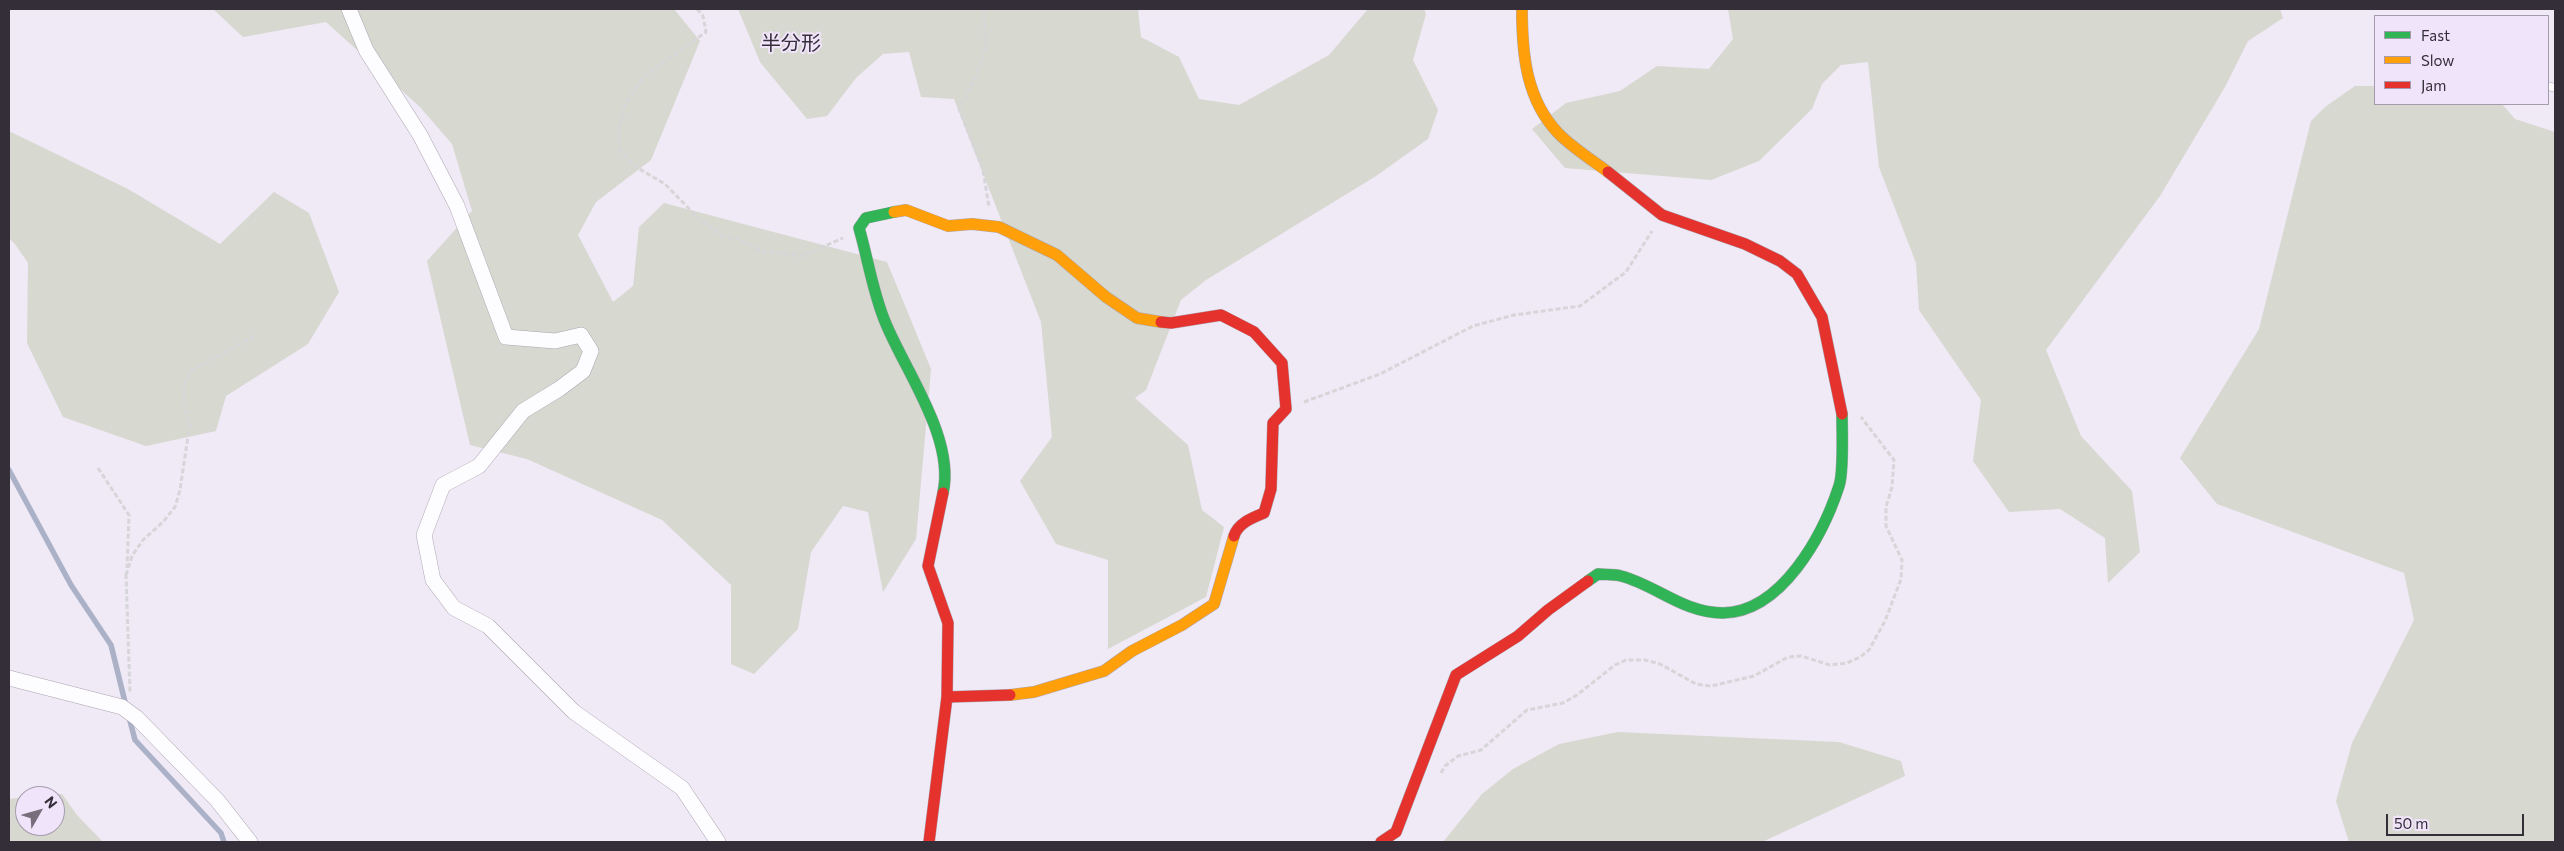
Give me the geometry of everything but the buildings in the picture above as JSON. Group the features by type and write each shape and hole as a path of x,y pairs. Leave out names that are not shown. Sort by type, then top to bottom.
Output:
{"street":[{"path":"349,9 366,50 420,135 456,206 506,337 555,341 581,335 590,351 582,371 559,389 523,411 479,466 443,485 424,536 433,580 454,608 488,626 574,712 682,788 718,842"},
{"path":"1382,842 1396,832 1456,674 1518,636 1598,574 1621,576 1691,608 1724,613 1758,605 1792,576 1818,534 1840,484 1842,415 1840,402 1822,317 1797,274 1780,261 1745,244 1662,216 1559,134 1536,102 1526,72 1522,47 1522,9"},
{"path":"929,842 947,697 948,622 928,566 947,477 941,440 885,322 859,228 866,218 906,210 948,226 972,224 999,227 1057,255 1106,296 1137,318 1171,323 1221,315 1254,332 1282,363 1286,409 1273,423 1271,489 1264,512 1246,521 1236,530 1214,604 1182,625 1132,651 1104,670 1034,692 1009,696 947,697"},
{"path":"9,678 122,707 137,718 217,800 250,842"}],"path":[{"path":"698,9 703,16 706,32 643,77 625,105 618,135 620,150 631,164 664,184 700,220 724,237 736,238 761,251 802,256 832,244 859,228"},
{"path":"984,9 986,47 976,76 959,110 983,170 992,227"},
{"path":"1286,409 1380,374 1473,326 1514,315 1580,306 1626,272 1662,216"},
{"path":"126,575 132,556 143,540 164,522 175,507 178,498 190,422 184,405 184,387 191,371 256,335"},
{"path":"1441,775 1445,766 1458,756 1481,750 1527,710 1564,703 1578,695 1615,665 1626,660 1644,660 1660,664 1696,684 1711,686 1754,676 1788,657 1801,656 1830,665 1847,663 1869,650 1885,622 1901,579 1902,560 1886,526 1886,506 1892,487 1894,460 1861,417 1840,402"},
{"path":"98,468 129,515 126,575 130,694 137,718"}],"shaded area":[{"path":"213,9 674,9 700,41 651,160 596,202 578,235 613,302 633,286 639,227 664,203 887,262 931,369 916,539 883,592 868,512 843,506 811,552 798,629 754,674 731,664 731,585 662,520 527,459 470,445 427,261 472,211 452,144 420,107 326,22 243,37"},
{"path":"738,9 1138,9 1141,37 1179,57 1199,99 1239,105 1329,55 1368,9 1424,9 1426,14 1413,60 1438,110 1428,139 1376,176 1206,280 1181,300 1146,390 1135,398 1188,445 1202,510 1224,527 1206,597 1108,649 1108,560 1056,544 1020,481 1052,437 1041,322 954,99 921,97 909,52 883,54 856,78 827,116 807,119 760,62"},
{"path":"1728,9 2280,9 2283,18 2248,41 2225,87 2160,196 2046,350 2081,436 2132,491 2140,552 2108,583 2105,538 2060,509 2009,512 1973,461 1981,400 1919,310 1916,263 1879,167 1868,62 1841,65 1822,84 1812,109 1759,161 1711,180 1565,168 1532,129 1566,103 1620,91 1657,66 1709,69 1733,39"},
{"path":"2355,86 2374,86 2374,105 2503,105 2515,119 2555,132 2555,842 2349,842 2336,801 2352,743 2414,620 2404,573 2217,504 2180,458 2259,329 2311,121 2325,107"},
{"path":"9,131 128,189 220,244 274,192 309,213 339,292 308,344 226,396 216,431 146,446 63,417 27,343 28,263 9,238"},
{"path":"1618,732 1839,742 1901,761 1905,776 1762,842 1443,842 1482,794 1513,769 1559,744"},
{"path":"15,798 15,836 65,836 65,798 77,815 103,842 9,842 9,799"}],"waterway":[{"path":"9,470 71,585 111,645 126,706"},
{"path":"129,717 135,740 221,833 224,842"}],"traffic: fast":[{"path":"894,212 866,218 859,228 881,313 936,429 945,472 943,493"},
{"path":"1588,581 1598,574 1621,576 1634,580 1682,604 1709,612 1723,613 1744,609 1764,600 1797,568 1811,547 1832,505 1841,480 1842,471 1842,414"}],"traffic: slow":[{"path":"1522,9 1525,59 1528,76 1539,106 1559,134 1608,172"},
{"path":"894,212 906,210 948,226 972,224 999,227 1057,255 1106,297 1137,318 1161,322"},
{"path":"1010,695 1034,692 1104,671 1132,651 1182,625 1214,604 1234,536"}],"traffic: jam":[{"path":"1608,172 1662,215 1745,244 1780,261 1797,274 1822,317 1842,414"},
{"path":"1161,322 1171,323 1221,315 1254,332 1282,363 1286,409 1273,423 1271,489 1264,513 1242,524 1234,536"},
{"path":"929,842 947,697 948,623 928,566 943,493"},
{"path":"1381,842 1396,832 1456,675 1518,636 1548,610 1588,581"},
{"path":"947,697 1010,695"}],"district":[{"name":"半分形","path":"791,43"}]}
